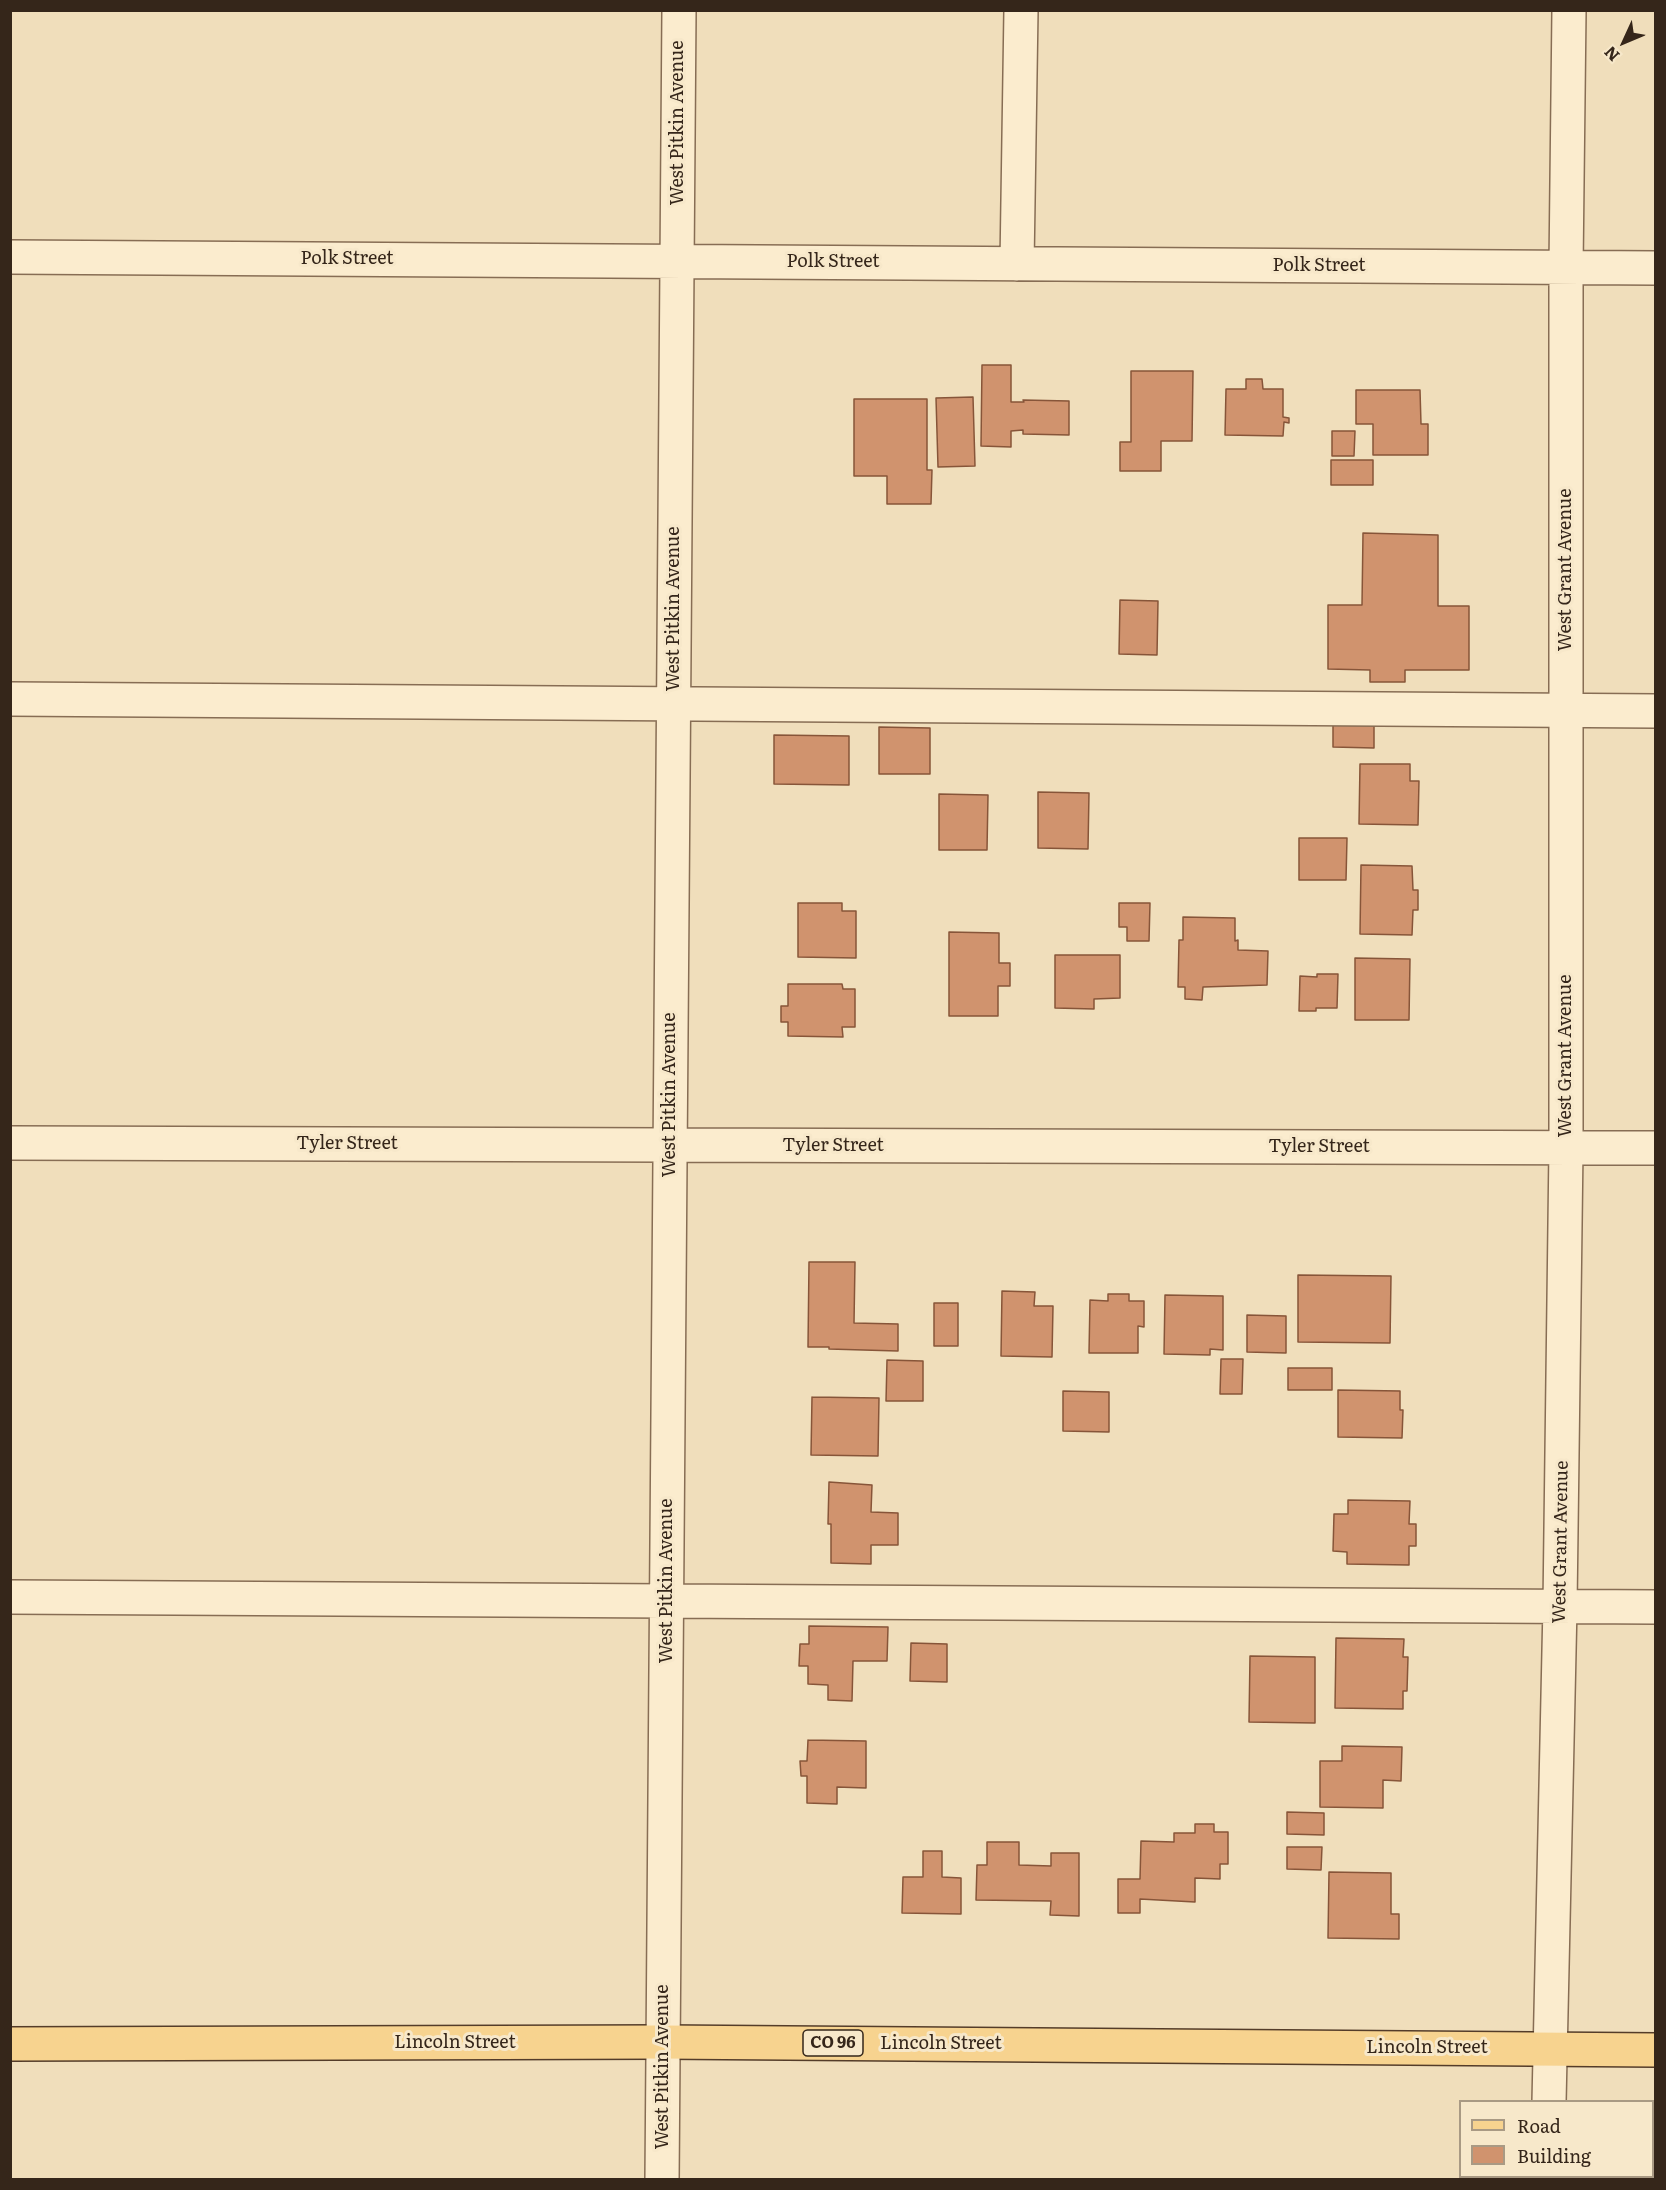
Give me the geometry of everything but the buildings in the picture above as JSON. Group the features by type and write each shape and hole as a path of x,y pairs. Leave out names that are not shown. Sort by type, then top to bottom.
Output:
{"main road":[{"name":"Lincoln Street","path":"10,2044 663,2042 1656,2050"}],"street":[{"name":"West Pitkin Avenue","path":"662,2180 679,10"},
{"path":"1017,264 1021,10"},
{"name":"West Grant Avenue","path":"1549,2100 1560,1606 1566,1148 1566,267 1569,10"},
{"name":"Polk Street","path":"10,257 1656,268"},
{"path":"10,699 1656,711"},
{"name":"Tyler Street","path":"10,1143 1656,1148"},
{"path":"10,1597 1656,1607"}]}
